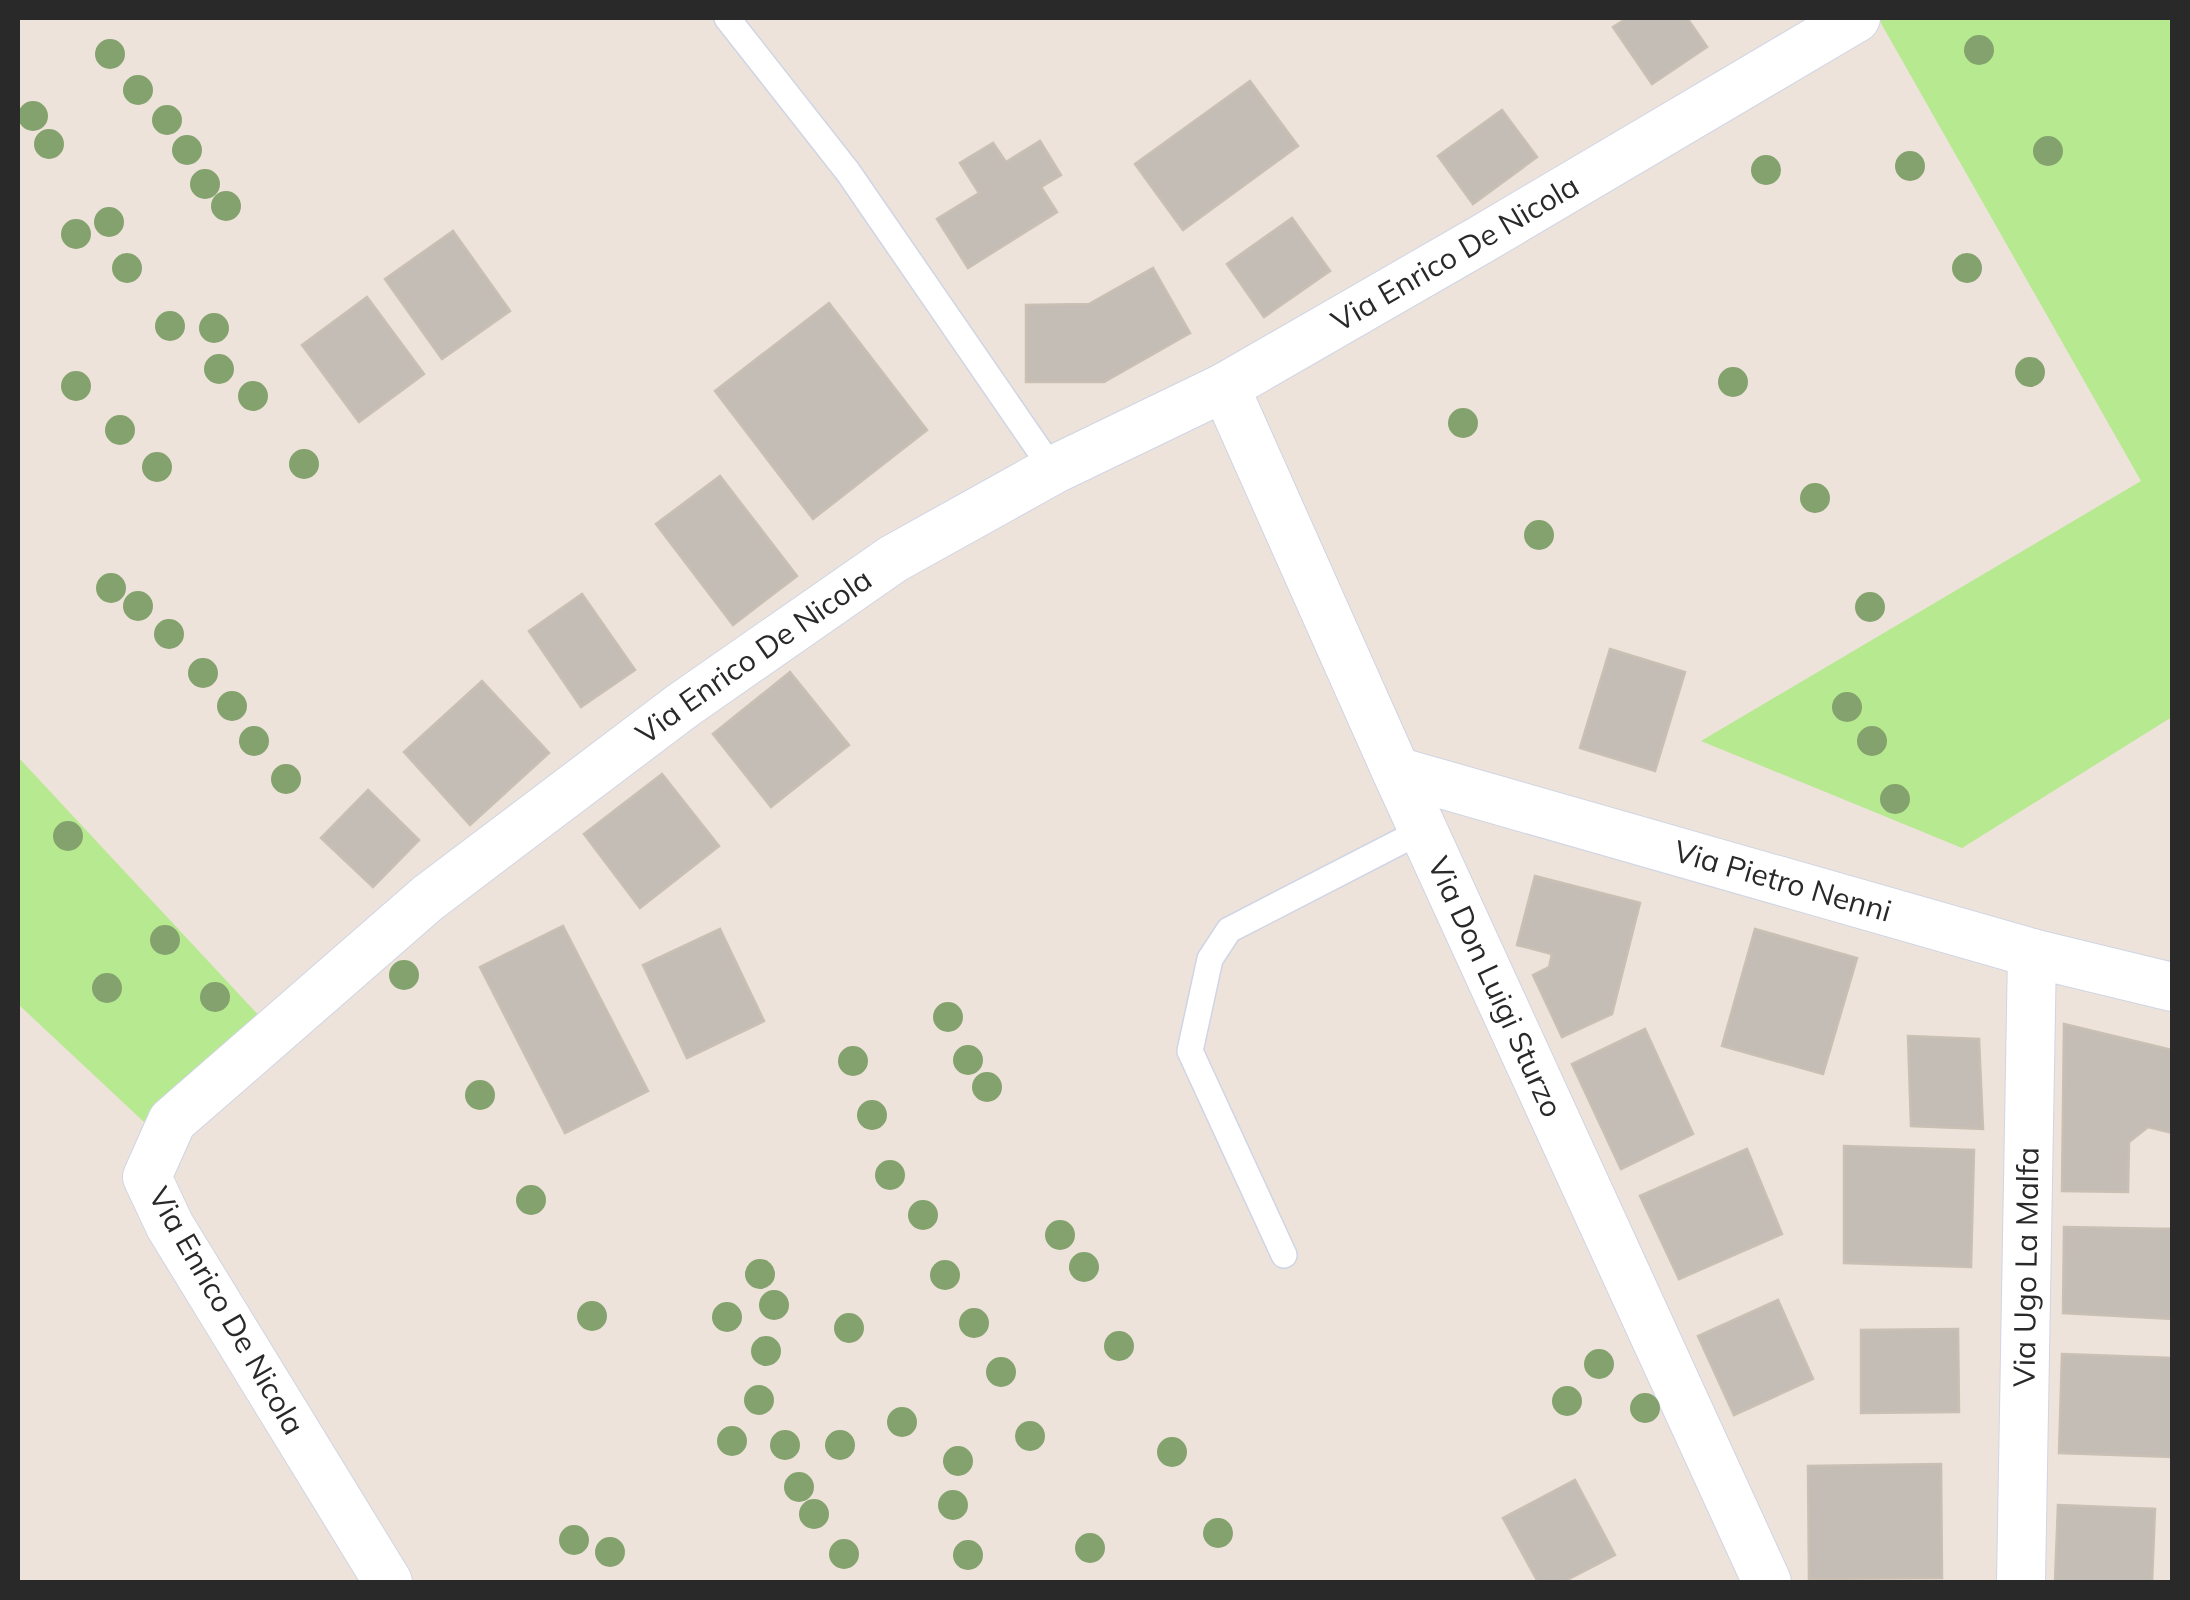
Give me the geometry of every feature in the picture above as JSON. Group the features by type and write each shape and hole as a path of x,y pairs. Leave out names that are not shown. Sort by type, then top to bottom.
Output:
{"street":[{"name":"Via Enrico De Nicola","path":"388,1582 170,1226 147,1177 172,1121 428,898 682,706 893,559 1053,470 1225,387 1856,18"},
{"name":"Via Don Luigi Sturzo","path":"1225,387 1767,1582"},
{"name":"Via Pietro Nenni","path":"1396,771 2032,952 2172,987"},
{"name":"Via Ugo La Malfa","path":"2021,1582 2032,952"}],"lane":[{"path":"727,18 848,172 1053,470"},
{"path":"1284,1255 1190,1051 1210,959 1229,930 1423,830"}],"green space":[{"path":"1878,18 2172,18 2172,717 1962,848 1701,741 2141,481"},
{"path":"18,757 264,1021 144,1122 18,1004"}],"building":[{"path":"1627,18 1687,18 1707,47 1652,84 1613,27"},
{"path":"1250,81 1298,146 1183,230 1135,164"},
{"path":"1502,110 1537,157 1473,204 1438,156"},
{"path":"1040,141 1061,175 1041,187 1057,212 968,268 937,219 979,193 960,163 993,143 1006,162"},
{"path":"1292,218 1330,271 1264,317 1227,264"},
{"path":"453,231 510,311 442,359 385,279"},
{"path":"1153,268 1190,333 1104,382 1026,382 1026,305 1089,304"},
{"path":"367,297 424,374 359,422 302,345"},
{"path":"829,303 927,430 813,519 715,391"},
{"path":"720,476 797,576 733,625 656,524"},
{"path":"582,594 635,670 581,707 529,631"},
{"path":"1610,649 1685,672 1655,771 1580,748"},
{"path":"790,672 849,745 771,807 713,734"},
{"path":"482,681 549,753 470,825 404,752"},
{"path":"662,774 719,846 640,908 584,834"},
{"path":"368,790 419,840 373,887 321,838"},
{"path":"1535,876 1640,903 1612,1014 1562,1037 1533,975 1549,967 1552,954 1517,945"},
{"path":"563,926 648,1091 565,1133 480,967"},
{"path":"720,929 764,1021 687,1058 643,965"},
{"path":"1755,929 1857,958 1823,1074 1722,1046"},
{"path":"2064,1024 2172,1050 2172,1133 2148,1127 2129,1142 2128,1192 2062,1191"},
{"path":"1645,1029 1693,1134 1621,1169 1572,1064"},
{"path":"1908,1036 1979,1039 1983,1129 1911,1126"},
{"path":"1844,1146 1974,1150 1971,1267 1844,1263"},
{"path":"1747,1149 1782,1234 1679,1279 1640,1196"},
{"path":"2064,1227 2172,1229 2172,1319 2063,1313"},
{"path":"1778,1300 1813,1379 1734,1415 1698,1336"},
{"path":"1958,1329 1959,1412 1861,1413 1861,1330"},
{"path":"2062,1354 2172,1358 2172,1457 2059,1453"},
{"path":"1941,1464 1942,1578 1809,1579 1808,1466"},
{"path":"1575,1480 1615,1555 1563,1582 1538,1582 1503,1518"},
{"path":"2058,1505 2155,1509 2152,1582 2055,1581"}]}
